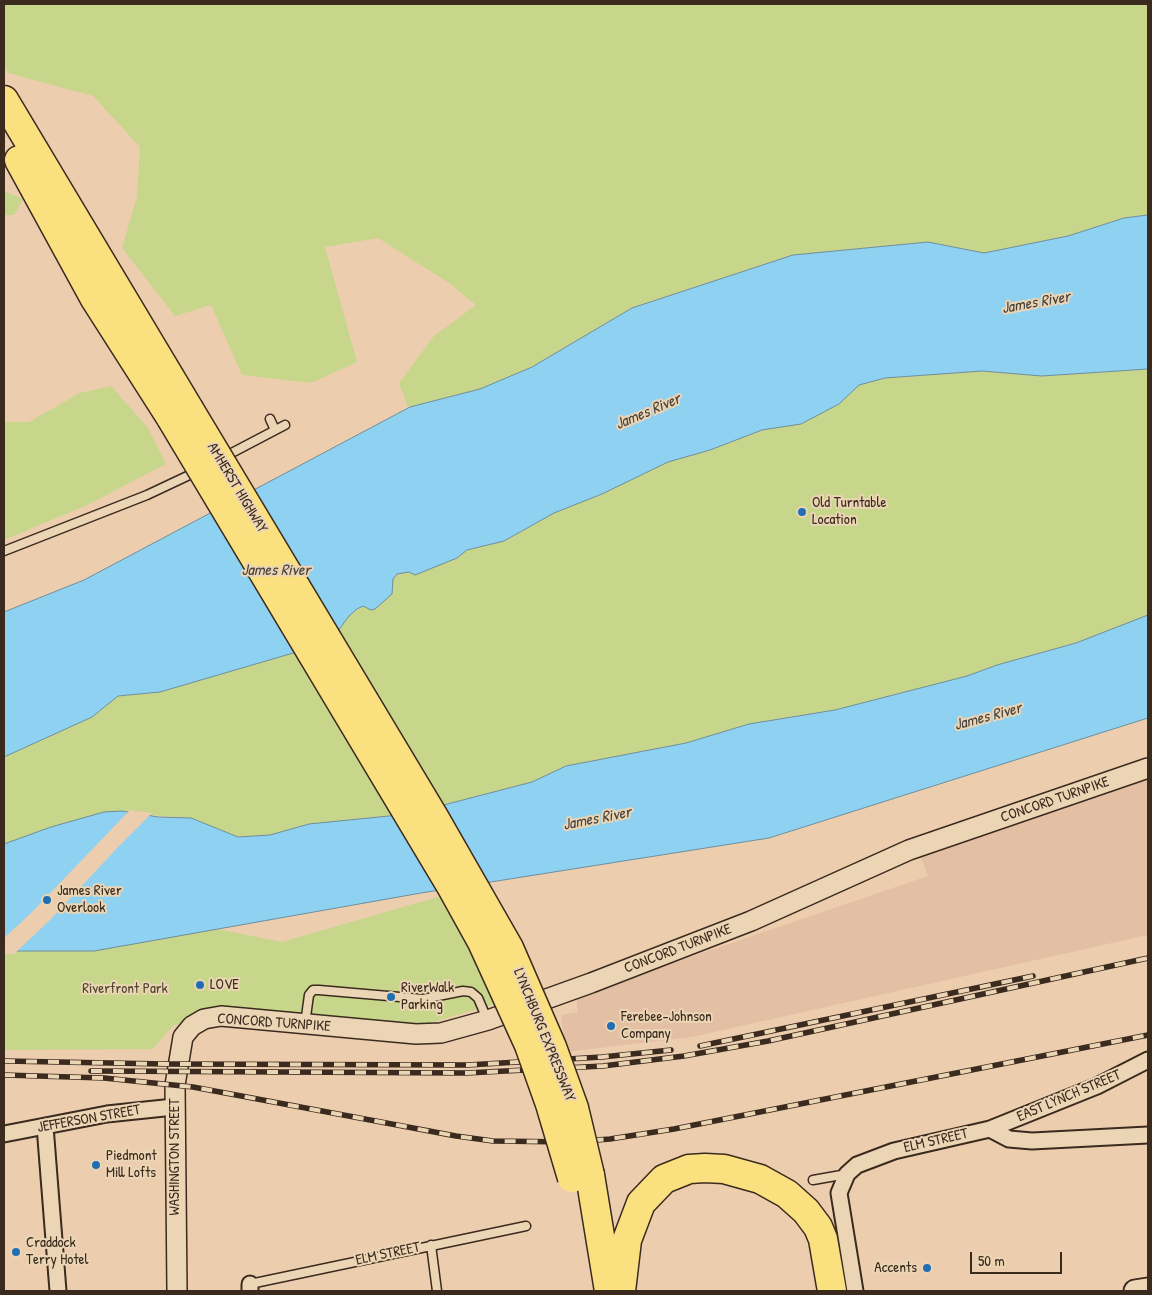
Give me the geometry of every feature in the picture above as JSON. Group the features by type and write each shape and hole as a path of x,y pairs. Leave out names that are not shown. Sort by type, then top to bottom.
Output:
{"highway":[{"name":"AMHERST HIGHWAY","path":"4,100 180,414 460,881"},
{"name":"AMHERST HIGHWAY","path":"4,133 95,299 180,414"},
{"name":"LYNCHBURG EXPRESSWAY","path":"460,881 482,942 529,1045 550,1104 581,1176 609,1291"},
{"path":"621,1291 627,1240 641,1203 664,1179 689,1169 705,1168 724,1169 760,1179 787,1194 806,1211 823,1239 832,1291"},
{"name":"LYNCHBURG EXPRESSWAY","path":"581,1176 594,1291"}],"main road":[{"path":"1135,1291 1148,1289"}],"street":[{"name":"CONCORD TURNPIKE","path":"192,1026 204,1019 220,1016 416,1034 441,1032 488,1020 591,983 751,921 909,850 1148,768"},
{"name":"WASHINGTON STREET","path":"176,1291 175,1085 183,1037 192,1026"},
{"name":"EAST LYNCH STREET","path":"990,1129 1098,1086 1148,1060"},
{"name":"JEFFERSON STREET","path":"4,1134 117,1113 174,1106"},
{"path":"45,1126 58,1291"},
{"name":"ELM STREET","path":"846,1174 857,1165 894,1151 990,1129 1009,1139 1032,1141 1148,1135"},
{"path":"846,1174 839,1193 854,1291"}],"lane":[{"path":"270,419 275,430"},
{"path":"4,551 155,492 285,425"},
{"path":"305,1024 309,995 313,990 423,999 463,991 471,992 478,998 488,1020"},
{"path":"813,1180 846,1174"},
{"name":"ELM STREET","path":"250,1288 430,1245 526,1226"},
{"path":"430,1245 437,1291"}],"shaded area":[{"path":"1148,777 1148,935 692,1037 566,1052 561,1015 578,1012 576,996 928,876 920,855"}],"green space":[{"path":"4,4 1148,4 1148,215 1124,218 1068,236 984,253 928,242 793,255 632,308 532,367 480,389 410,407 407,405 399,383 434,336 476,305 449,283 378,238 325,247 357,362 311,383 242,375 211,305 175,316 122,248 137,197 140,147 93,96 8,73 4,66"},
{"path":"4,191 23,199 14,215 4,215"},
{"path":"1148,369 1148,615 1122,627 967,676 835,710 749,724 686,743 566,766 532,782 409,814 309,824 270,835 238,837 191,818 104,812 4,844 4,757 92,717 118,696 160,692 300,651 338,631 349,616 363,606 376,609 393,587 393,579 397,574 457,558 467,550 504,541 554,513 602,494 668,462 710,450 762,430 801,424 839,404 859,385 885,378 982,371 1042,376"},
{"path":"111,386 148,428 166,464 85,506 4,540 4,422 29,422 80,393"},
{"name":"Riverfront Park","path":"444,895 499,1003 419,1026 206,1012 173,1026 153,1049 4,1050 4,949 174,920 282,942"}],"water":[{"name":"James River","path":"1148,215 1148,369 1042,376 982,371 885,378 859,385 839,404 801,424 762,430 710,450 668,462 602,494 554,513 504,541 467,550 457,558 415,575 409,572 397,574 393,579 392,594 375,609 371,610 363,606 357,609 338,631 300,651 160,692 118,696 92,717 4,757 4,612 84,580 410,407 480,389 532,367 632,308 793,255 928,242 984,253 1068,236 1124,218"},
{"name":"James River","path":"1148,615 1148,718 769,838 421,893 94,951 4,951 4,844 51,827 104,812 122,811 158,817 191,818 238,837 270,835 309,824 409,814 532,782 566,766 686,743 749,724 835,710 967,676 997,665 1076,643"}],"pier":[{"path":"130,810 152,813 51,919 14,954 4,954 4,938 30,914"}],"railway":[{"path":"91,1071 467,1073 603,1066 684,1056 768,1041 1148,958"},
{"path":"700,1046 1033,976"},
{"path":"4,1075 104,1078 193,1087 456,1136 493,1141 570,1142 610,1139 674,1129 1148,1035"},
{"path":"4,1061 165,1064 468,1065 602,1057 671,1050"}],"place":[{"name":"Old Turntable Location","path":"802,512"},
{"name":"James River Overlook","path":"47,900"},
{"name":"LOVE","path":"200,985"},
{"name":"RiverWalk Parking","path":"391,997"},
{"name":"Ferebee-Johnson Company","path":"611,1026"},
{"name":"Piedmont Mill Lofts","path":"96,1165"},
{"name":"Craddock Terry Hotel","path":"16,1252"},
{"name":"Accents","path":"927,1268"}]}
